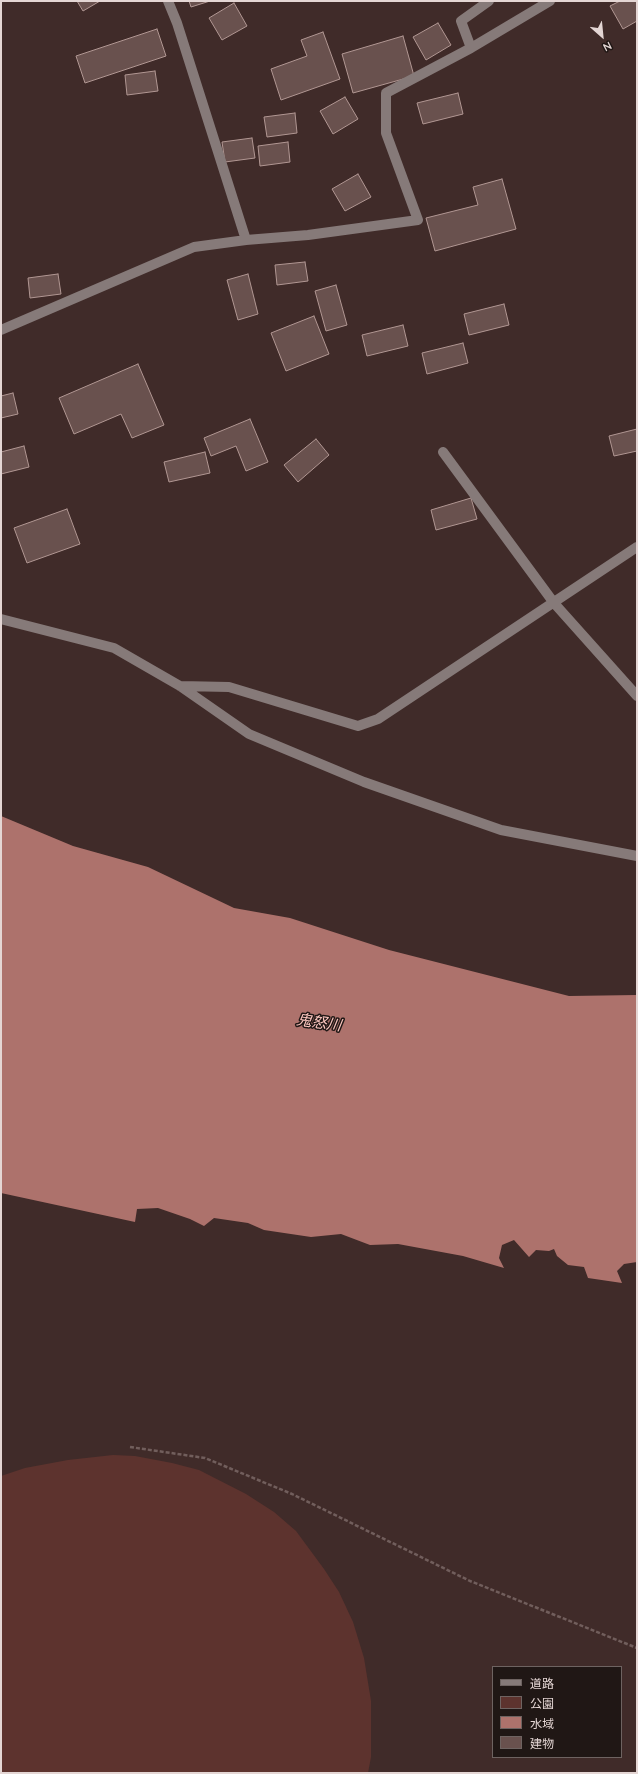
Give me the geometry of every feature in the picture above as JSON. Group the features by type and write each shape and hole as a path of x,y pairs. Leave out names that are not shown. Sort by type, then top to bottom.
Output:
{"street":[{"path":"168,1 177,24 246,240"},
{"path":"470,48 461,21 489,1"},
{"path":"1,330 194,247 246,240 308,235 418,220 386,133 386,93 470,48 550,1"},
{"path":"443,452 554,602 637,696"},
{"path":"180,686 229,687 358,726 378,719 637,548"},
{"path":"1,619 114,648 180,686 249,734 364,782 501,830 637,856"}],"path":[{"path":"130,1447 205,1458 292,1494 470,1581 637,1648"}],"green space":[{"path":"113,1455 135,1456 199,1470 246,1494 274,1512 296,1531 339,1592 353,1622 364,1658 371,1701 371,1757 368,1773 1,1773 1,1476 25,1468 68,1460"}],"water":[{"name":"鬼怒川","path":"1,816 73,846 148,867 234,908 290,918 389,950 569,996 637,995 637,1262 624,1264 617,1271 622,1283 588,1278 584,1267 568,1265 557,1256 554,1249 549,1251 536,1250 529,1257 514,1240 502,1245 499,1258 504,1268 463,1256 398,1244 370,1245 341,1234 311,1237 264,1230 248,1223 214,1218 204,1226 190,1219 158,1208 137,1209 135,1222 1,1193"}],"building":[{"path":"77,1 100,1 83,11"},
{"path":"189,1 210,1 191,7"},
{"path":"620,1 637,1 637,21 623,29 610,6"},
{"path":"234,3 247,26 222,40 209,18"},
{"path":"438,23 451,45 426,60 413,37"},
{"path":"157,29 166,56 85,83 76,56"},
{"path":"323,32 340,79 281,100 271,69 307,56 301,40"},
{"path":"403,36 414,76 353,93 342,54"},
{"path":"155,71 158,91 127,95 125,75"},
{"path":"458,93 463,114 423,124 417,103"},
{"path":"345,97 358,119 333,134 320,111"},
{"path":"295,113 297,133 267,137 264,117"},
{"path":"252,138 255,158 225,162 222,142"},
{"path":"288,142 290,162 260,166 258,146"},
{"path":"358,174 371,197 345,211 332,189"},
{"path":"502,179 516,229 435,251 426,218 478,205 473,187"},
{"path":"305,262 308,281 277,285 275,265"},
{"path":"58,274 61,294 30,298 28,278"},
{"path":"248,274 258,314 238,320 227,280"},
{"path":"336,285 347,325 326,331 315,291"},
{"path":"504,304 509,325 469,335 464,314"},
{"path":"314,316 329,354 286,371 271,333"},
{"path":"403,325 408,346 367,356 362,335"},
{"path":"463,343 468,363 427,374 422,353"},
{"path":"138,364 164,425 132,438 121,414 74,434 59,398"},
{"path":"13,393 18,414 1,418 1,396"},
{"path":"250,419 268,462 246,471 236,446 211,456 204,438"},
{"path":"637,429 637,451 614,456 609,436"},
{"path":"316,439 329,455 298,482 284,465"},
{"path":"24,446 29,467 1,474 1,452"},
{"path":"205,452 210,473 169,482 164,462"},
{"path":"471,498 477,519 436,530 431,510"},
{"path":"67,509 80,544 27,563 14,528"}]}
